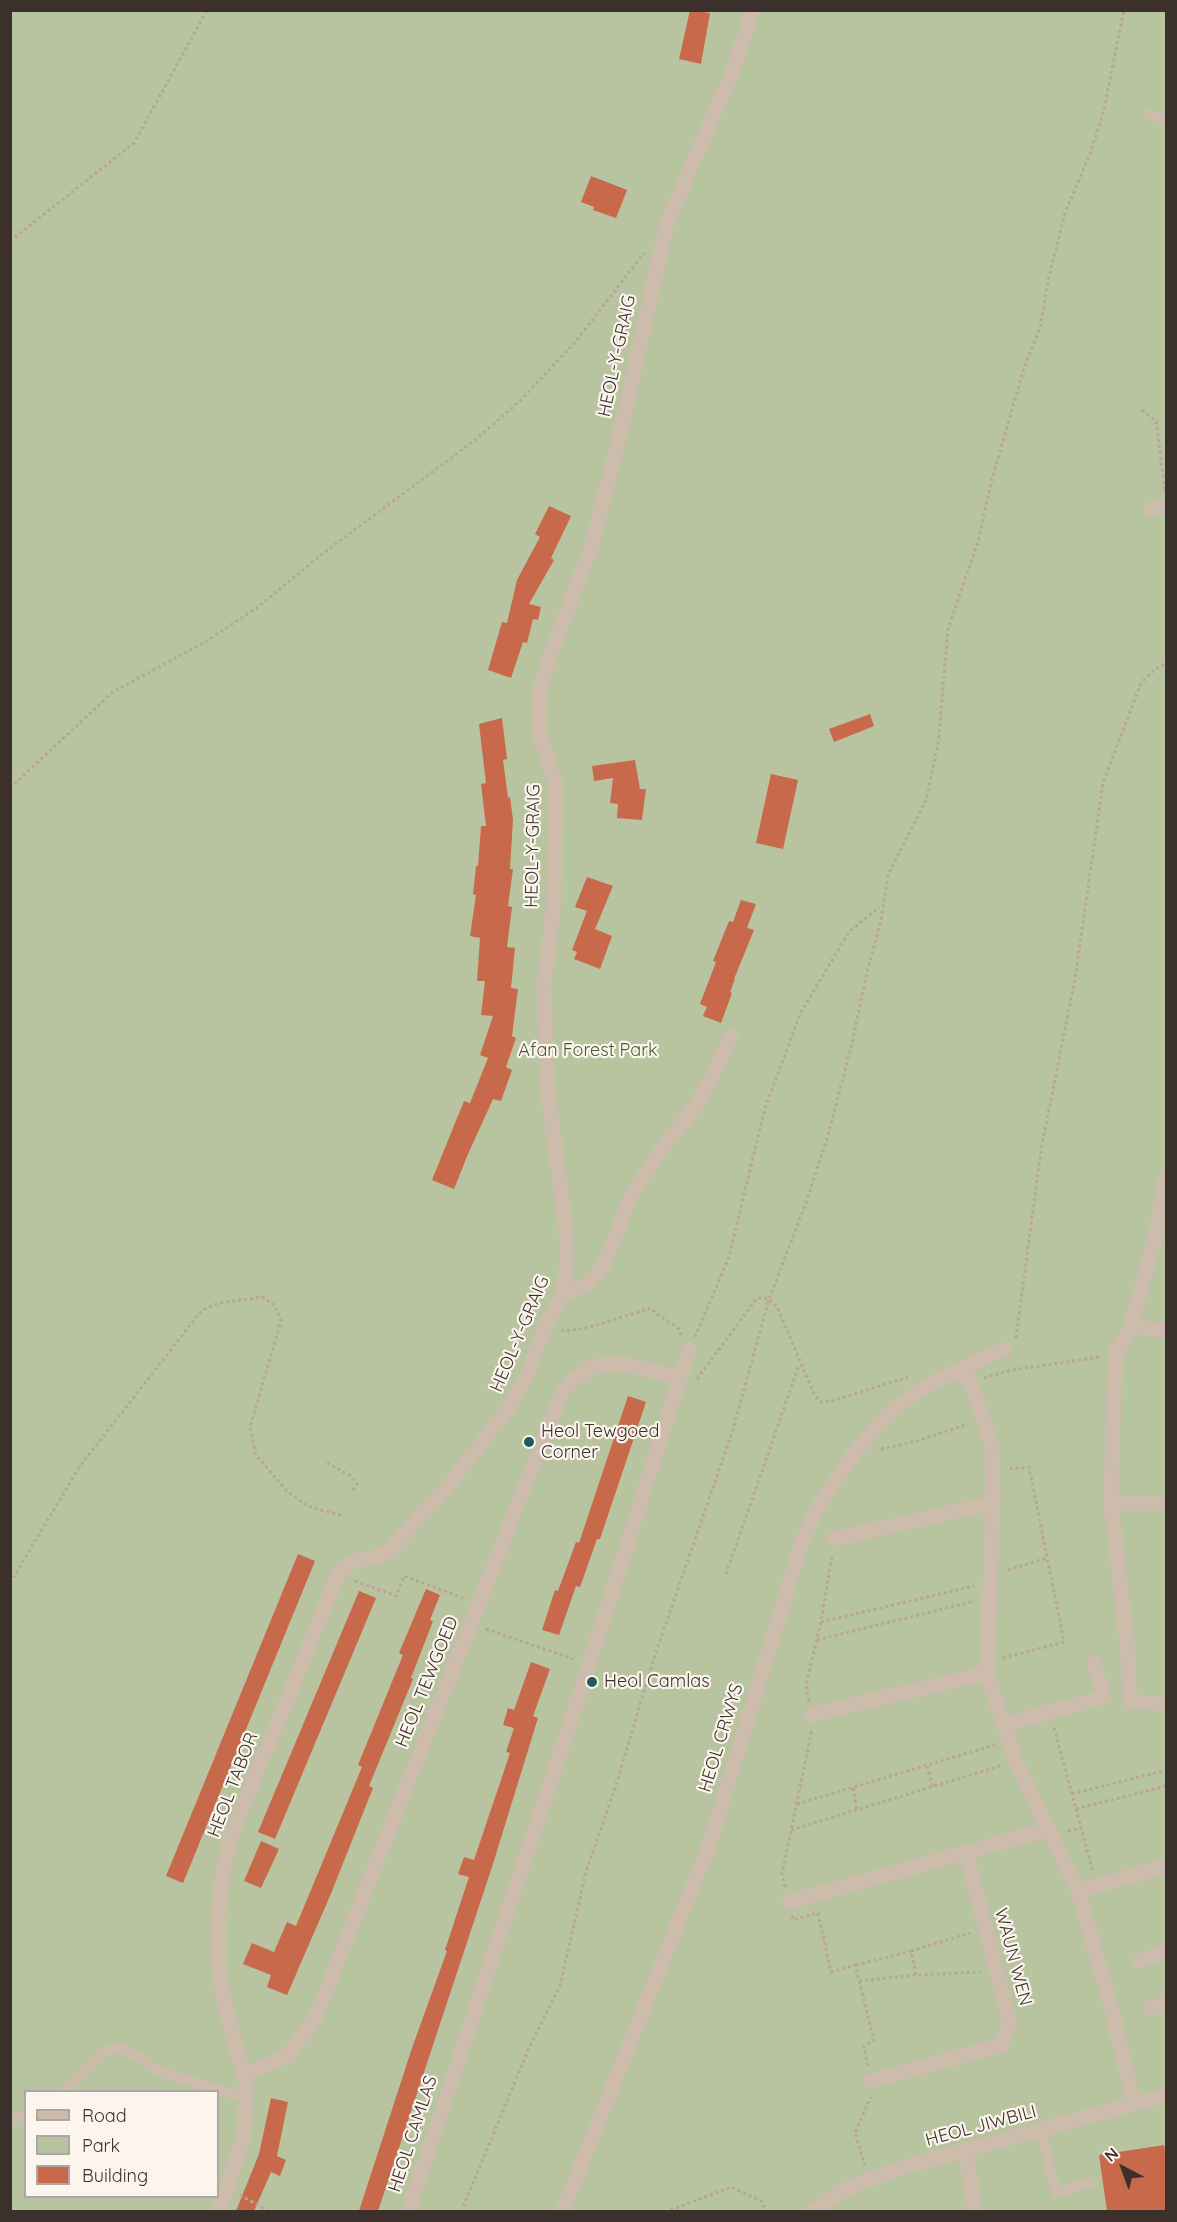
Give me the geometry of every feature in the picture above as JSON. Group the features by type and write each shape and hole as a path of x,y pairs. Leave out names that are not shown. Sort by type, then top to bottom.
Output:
{"street":[{"name":"HEOL-Y-GRAIG","path":"352,1562 376,1557 389,1551 449,1485 510,1406 526,1378 546,1323 562,1295 567,1262 566,1230 547,1085 544,985 554,901 555,782 539,732 539,694 547,664 591,548 620,435 667,224 734,70 753,10"},
{"path":"1150,509 1167,507"},
{"path":"562,1295 588,1284 604,1264 631,1196 657,1155 692,1111 712,1077 731,1036"},
{"path":"1167,1178 1161,1237 1131,1326 1115,1354 1111,1503 1128,1653 1130,1702 1167,1703"},
{"path":"1131,1326 1167,1331"},
{"name":"HEOL CRWYS","path":"562,2211 710,1842 802,1542 818,1506 854,1453 887,1416 917,1392 943,1377 964,1376 1010,1348"},
{"name":"HEOL CAMLAS","path":"408,2211 589,1665 689,1350"},
{"name":"HEOL TEWGOED","path":"244,2075 287,2056 315,2019 562,1392 576,1377 592,1368 612,1364 629,1365 679,1378"},
{"path":"964,1376 984,1418 992,1446 994,1471 987,1668 1016,1761 1078,1890 1110,2003 1134,2103"},
{"path":"834,1539 993,1503"},
{"path":"1111,1503 1167,1503"},
{"name":"HEOL TABOR","path":"219,2211 243,2135 247,2098 247,2088 224,2001 218,1964 218,1914 224,1866 233,1831 338,1575 352,1562"},
{"path":"1003,1725 1104,1697 1094,1663"},
{"path":"811,1715 987,1668"},
{"path":"789,1902 1049,1829"},
{"name":"WAUN WEN","path":"871,2081 1001,2045 1010,2022 966,1852"},
{"path":"1078,1890 1167,1866"},
{"path":"1140,1961 1167,1952"},
{"path":"1151,2009 1167,2003"},
{"name":"HEOL JIWBILI","path":"812,2211 844,2190 894,2170 1167,2095"},
{"path":"966,2151 975,2211"}],"lane":[{"path":"1147,114 1167,119"},
{"path":"65,2090 103,2053 115,2047 123,2049 169,2075 247,2098"},
{"path":"1041,2131 1056,2193 1092,2182"}],"path":[{"path":"10,241 134,143 207,10"},
{"path":"461,2211 529,2048 560,1986 586,1872 616,1785 655,1655 732,1433 769,1299 806,1203 828,1135 881,921 888,875 926,800 938,744 948,630 978,542 991,483 1024,368 1040,328 1049,276 1065,213 1090,154 1103,114 1124,10"},
{"path":"10,788 113,692 206,642 258,607 321,555 475,440 519,402 576,341 645,250"},
{"path":"1142,410 1156,421 1167,501"},
{"path":"1010,1348 1041,1150 1075,979 1103,783 1141,684 1155,669 1167,664"},
{"path":"689,1350 729,1257 765,1108 801,1012 849,932 879,908"},
{"path":"10,1583 80,1466 202,1310 219,1303 263,1297 276,1306 281,1321 250,1427 256,1455 286,1490 307,1506 344,1516"},
{"path":"674,1396 699,1377 757,1298 769,1299 777,1307 800,1364 815,1396 821,1402 832,1401 914,1375"},
{"path":"546,1323 565,1331 587,1328 651,1308 678,1328 689,1350"},
{"path":"964,1376 1115,1354"},
{"path":"726,1574 800,1364"},
{"path":"881,1449 917,1441 984,1418"},
{"path":"327,1463 351,1476 357,1484 352,1492"},
{"path":"987,1668 1064,1642 1029,1467 994,1471"},
{"path":"821,1622 991,1578 1047,1558"},
{"path":"338,1575 396,1596 404,1576 478,1604"},
{"path":"817,1640 990,1598"},
{"path":"471,1624 589,1665"},
{"path":"1050,1712 1097,1885"},
{"path":"797,1804 1008,1740"},
{"path":"791,1830 1016,1761"},
{"path":"927,1766 933,1788"},
{"path":"1072,1794 1167,1770"},
{"path":"1076,1809 1167,1786"},
{"path":"853,1788 857,1810"},
{"path":"855,1965 986,1928"},
{"path":"911,1951 915,1975"},
{"path":"859,1981 915,1975 997,1972"},
{"path":"226,2187 270,2211"},
{"path":"665,2211 731,2187 761,2201 767,2211"}],"green space":[{"name":"Afan Forest Park","path":"11,11 1166,11 1166,2211 11,2212"}],"building":[{"path":"690,10 710,13 701,64 679,59"},
{"path":"591,176 627,190 616,218 593,210 594,207 581,202"},
{"path":"549,506 571,516 551,558 554,560 529,604 541,607 538,620 533,619 527,643 523,642 511,678 488,670 502,622 507,623 517,580 540,537 535,534"},
{"path":"870,714 874,726 834,742 829,729"},
{"path":"502,718 507,759 503,760 513,820 510,869 513,869 508,906 512,907 507,947 515,948 511,988 518,989 512,1036 516,1038 506,1067 512,1070 501,1101 493,1099 454,1189 432,1180 464,1101 470,1103 488,1058 480,1055 493,1016 481,1015 485,981 477,981 480,938 470,936 476,895 473,894 481,826 486,826 481,784 486,783 479,724"},
{"path":"635,760 640,789 646,789 642,820 617,818 618,804 610,803 613,778 594,781 592,766"},
{"path":"771,774 798,780 783,849 756,843"},
{"path":"587,877 613,886 595,929 612,936 600,969 574,959 577,952 572,950 587,911 575,907"},
{"path":"741,900 756,904 747,928 754,930 734,979 730,992 732,993 721,1023 703,1016 707,1007 700,1004 716,962 713,961 729,921 733,922"},
{"path":"628,1396 646,1402 600,1539 597,1539 580,1587 576,1586 559,1635 542,1630 555,1590 558,1591 576,1542 579,1543"},
{"path":"298,1554 315,1561 183,1883 166,1876"},
{"path":"426,1589 440,1595 430,1620 433,1621 411,1678 413,1679 369,1786 373,1788 287,1995 267,1987 271,1975 243,1964 252,1943 274,1952 287,1922 296,1926 362,1767 358,1765 403,1655 399,1653"},
{"path":"359,1591 376,1598 275,1839 258,1832"},
{"path":"531,1662 550,1669 533,1716 538,1718 492,1867 378,2211 359,2211 412,2048 447,1951 445,1950 469,1877 458,1874 464,1857 474,1860 510,1753 506,1752 514,1728 503,1725 508,1708 514,1710"},
{"path":"261,1841 279,1849 261,1888 244,1881"},
{"path":"271,2098 288,2102 277,2156 286,2160 280,2176 271,2172 254,2211 236,2211 259,2154"},
{"path":"1164,2145 1167,2162 1167,2211 1107,2211 1099,2155"}],"place":[{"name":"Heol Tewgoed Corner","path":"529,1442"},
{"name":"Heol Camlas","path":"592,1682"}]}
